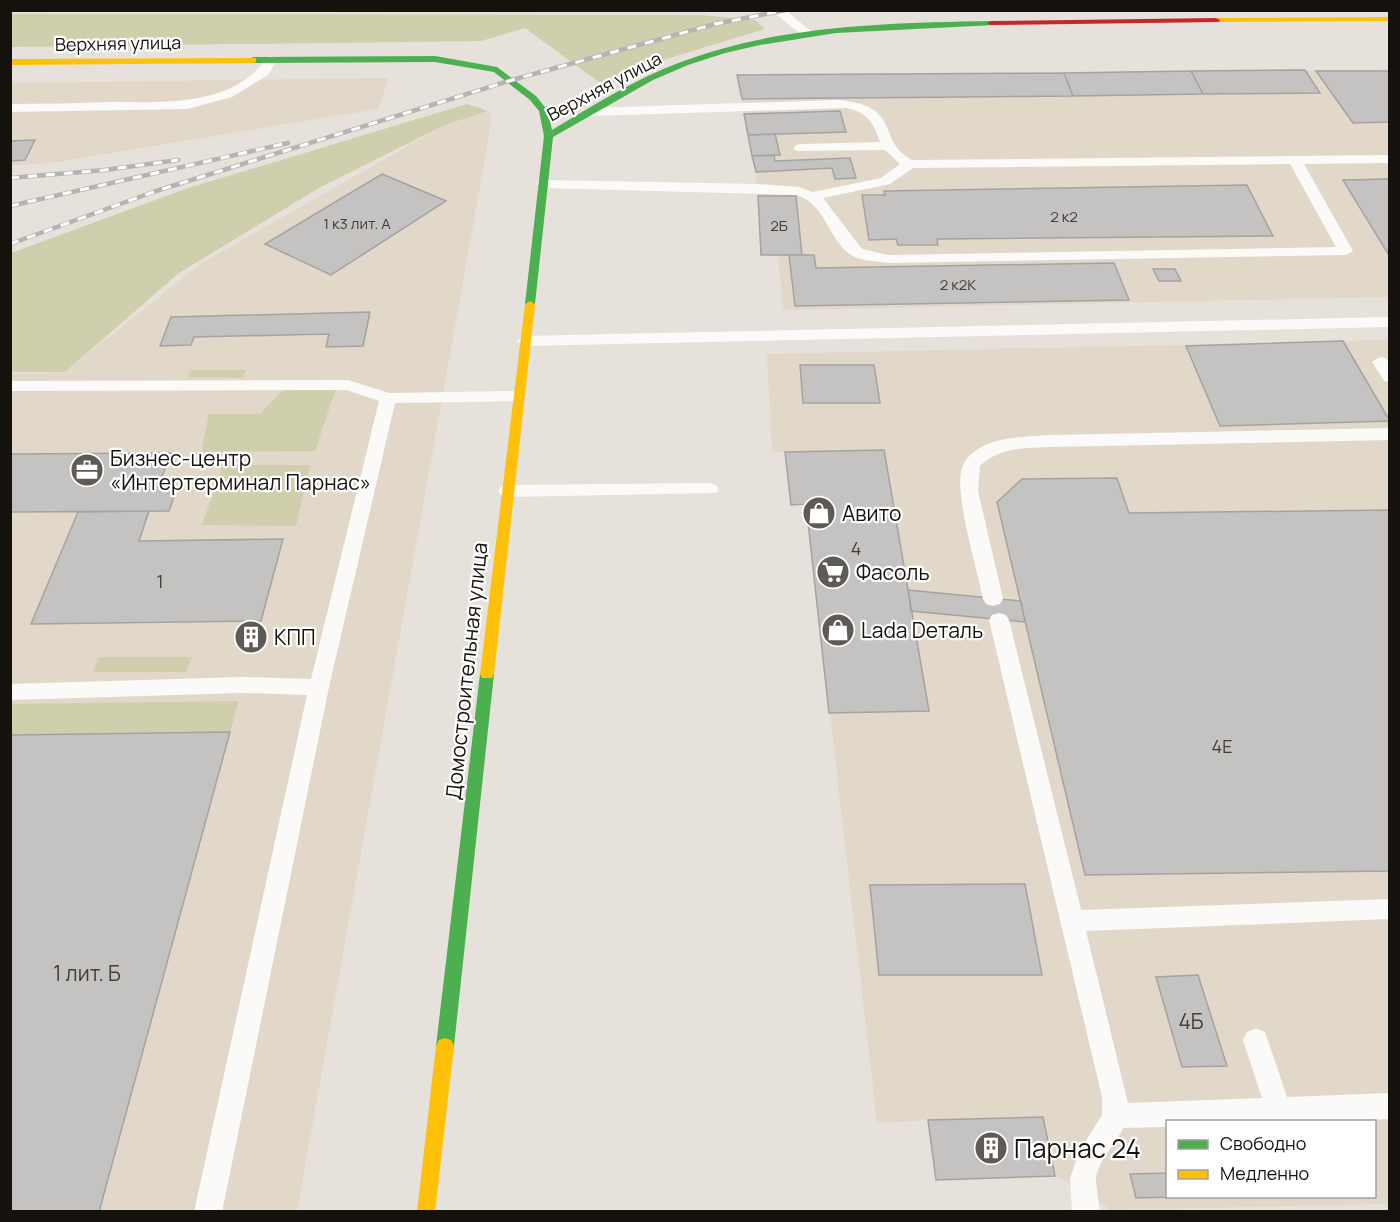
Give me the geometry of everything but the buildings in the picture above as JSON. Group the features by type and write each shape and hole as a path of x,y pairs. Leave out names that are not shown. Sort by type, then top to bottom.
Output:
{"street":[{"name":"Верхняя улица","path":"10,62 435,59 489,68 512,80 533,98 543,111 549,136 637,84 686,63 755,43 806,32 890,26 1034,21 1389,19"},
{"name":"Домостроительная улица","path":"426,1212 549,136"}],"lane":[{"path":"777,10 806,32"},
{"path":"10,108 186,105 226,94 245,84 264,72 271,60"},
{"path":"590,112 842,105 860,107 880,120 888,146 899,160 910,164 1389,159"},
{"path":"801,148 888,146"},
{"path":"543,184 799,191 812,196 824,205 849,245 857,253 888,258 1346,251 1295,160"},
{"path":"812,196 885,182 910,164"},
{"path":"525,341 1389,322"},
{"path":"1380,362 1389,377"},
{"path":"10,386 348,385 387,398 518,396"},
{"path":"208,1212 320,687 387,398"},
{"path":"1086,1212 1083,1178 1089,1159 1107,1134 1115,1116 1115,1097 969,491 969,478 973,464 984,454 1001,447 1051,441 1389,434"},
{"path":"507,491 710,489"},
{"path":"10,692 242,686 320,687"},
{"path":"1072,921 1389,909"},
{"path":"1256,1040 1280,1111"},
{"path":"1115,1116 1389,1106"}],"shaded area":[{"path":"1389,71 1389,297 783,310 778,255 761,255 756,172 737,75"},
{"path":"389,78 378,109 52,163 11,165 10,83"},
{"path":"488,111 492,116 477,203 297,1211 11,1211 10,374 65,372 202,263 445,125"},
{"path":"1389,340 1389,1204 1110,1210 1084,1190 1055,1176 936,1180 928,1120 877,1123 806,505 791,505 785,452 772,451 767,354"}],"green space":[{"path":"10,14 702,15 755,20 765,29 637,68 603,85 525,28 481,41 11,47"},
{"path":"467,104 488,111 445,125 319,188 179,273 65,372 11,372 11,253 188,188"},
{"path":"191,370 246,370 243,378 188,377"},
{"path":"285,388 336,388 315,451 201,452 209,414 260,414"},
{"path":"223,465 310,465 296,526 202,525"},
{"path":"99,657 192,657 186,672 93,672"},
{"path":"239,701 230,732 11,735 10,704"}],"railway":[{"path":"10,244 156,191 512,80 715,24 786,10"},
{"path":"10,206 288,143"},
{"path":"10,178 105,170 178,160"}],"traffic: fast":[{"path":"549,136 650,78 722,51 798,35 836,31 875,27 991,23"},
{"path":"253,60 435,59 497,70 533,98 543,111 549,136 530,304"},
{"path":"445,1046 487,674"}],"traffic: slow":[{"path":"1216,20 1390,19"},
{"path":"10,62 253,60"},
{"path":"487,674 530,304"},
{"path":"426,1212 445,1046"}],"traffic: jam":[{"path":"991,23 1216,20"}],"place":[{"name":"Бизнес-центр «Интертерминал Парнас»","path":"87,470"},
{"name":"Авито","path":"819,513"},
{"name":"Фасоль","path":"833,572"},
{"name":"Lada Dеталь","path":"838,630"},
{"name":"КПП","path":"251,637"},
{"name":"Парнас 24","path":"991,1148"}]}
